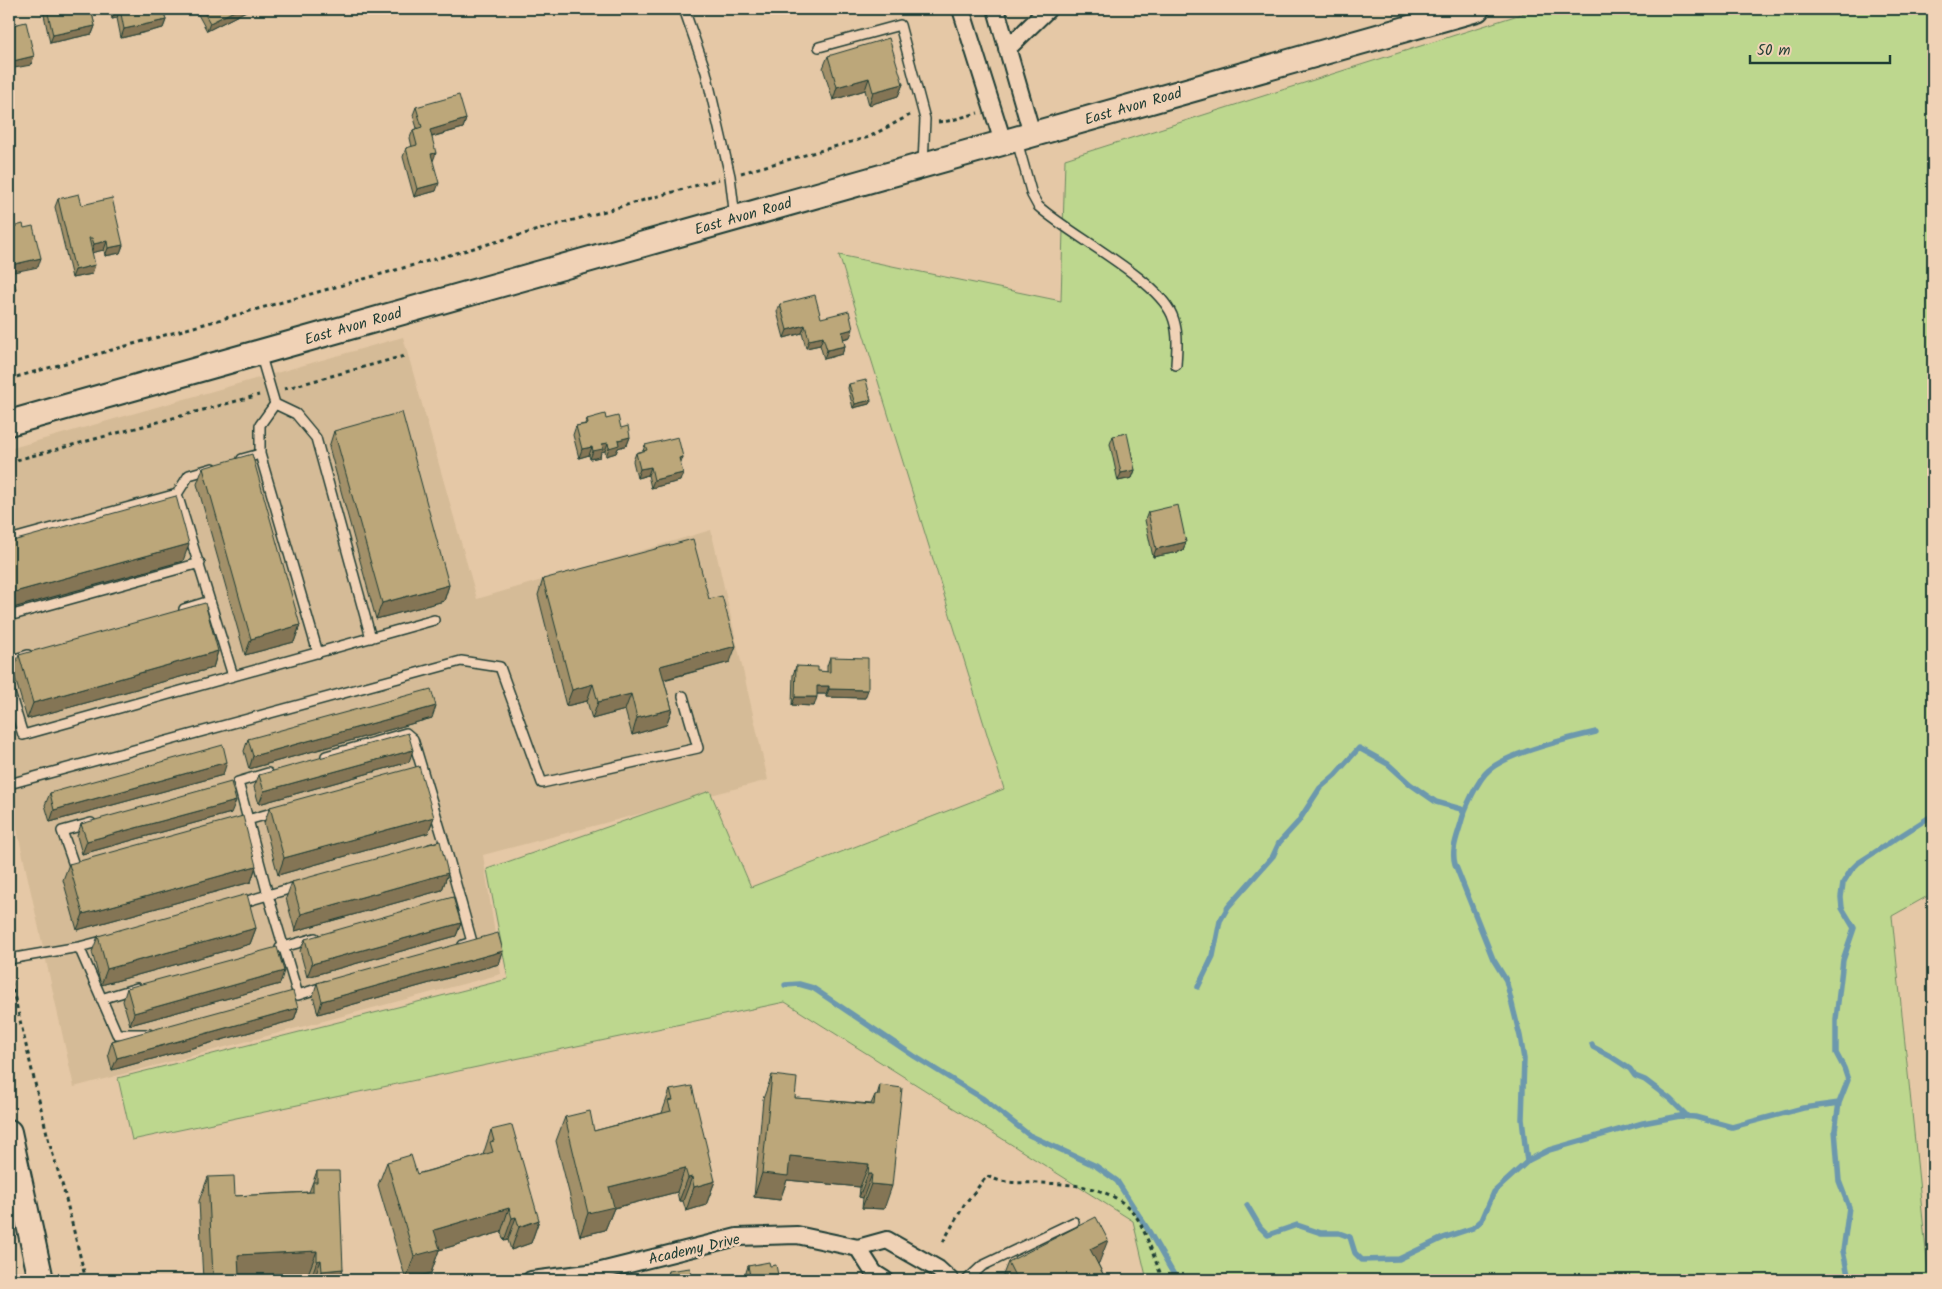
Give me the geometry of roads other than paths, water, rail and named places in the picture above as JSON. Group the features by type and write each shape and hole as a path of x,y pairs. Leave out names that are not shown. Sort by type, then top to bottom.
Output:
{"main road":[{"name":"East Avon Road","path":"9,423 1017,138 1431,15 1465,10"},
{"path":"9,1132 41,1280"}],"street":[{"path":"961,9 993,109 1017,138"},
{"path":"996,9 1007,49 1017,138"},
{"path":"1007,49 1048,9"},
{"name":"Academy Drive","path":"531,1280 597,1272 737,1237 796,1235 858,1248 887,1240 938,1269 950,1280"},
{"path":"858,1248 874,1273 885,1280"}],"lane":[{"path":"684,9 706,72 730,176 735,218"},
{"path":"820,47 900,25 925,119 923,164"},
{"path":"1017,138 1032,196 1038,206 1149,287 1171,314 1178,336 1176,365"},
{"path":"260,352 275,404 260,425 260,454 318,653"},
{"path":"275,404 296,414 316,438 371,638"},
{"path":"9,540 177,494 189,475 260,454"},
{"path":"177,494 234,676"},
{"path":"9,616 200,563"},
{"path":"174,612 210,601"},
{"path":"9,690 23,735 434,620"},
{"path":"9,661 36,653"},
{"path":"9,784 461,661 500,667 542,783 698,748 683,696"},
{"path":"313,760 406,733 413,739 418,771 445,845 455,899 472,942 454,948"},
{"path":"276,771 234,783 243,821 283,947 293,996 335,984"},
{"path":"243,821 285,809"},
{"path":"93,863 75,868 62,831 100,820"},
{"path":"417,853 445,845"},
{"path":"231,906 305,885"},
{"path":"9,959 79,947 120,936"},
{"path":"274,950 320,936"},
{"path":"79,947 117,1034 151,1034 160,1032"},
{"path":"101,998 149,985"},
{"path":"967,1280 982,1266 1074,1222"}],"waterway":[{"path":"1527,1162 1522,1119 1524,1059 1520,1036 1506,980 1493,959 1455,864 1454,849 1468,803 1480,780 1489,770 1524,752 1596,732"},
{"path":"1198,987 1213,956 1220,921 1228,907 1273,856 1279,843 1298,822 1320,788 1335,775 1359,748 1388,764 1410,784 1436,802 1461,809 1463,812"},
{"path":"1849,1280 1843,1251 1849,1207 1839,1181 1835,1130 1839,1103 1848,1080 1836,1053 1836,1019 1843,960 1854,928 1842,908 1843,883 1858,863 1933,815"},
{"path":"785,985 799,984 813,988 914,1056 982,1098 1029,1135 1096,1166 1117,1181 1177,1280"},
{"path":"1592,1044 1593,1047 1630,1069 1635,1076 1645,1080 1670,1099 1687,1116"},
{"path":"1247,1205 1260,1227 1268,1235 1297,1225 1321,1233 1339,1233 1350,1237 1355,1253 1362,1260 1399,1259 1443,1238 1473,1228 1482,1220 1494,1192 1529,1160 1549,1150 1643,1123 1680,1116 1695,1117 1732,1127 1803,1108 1839,1103"}]}
